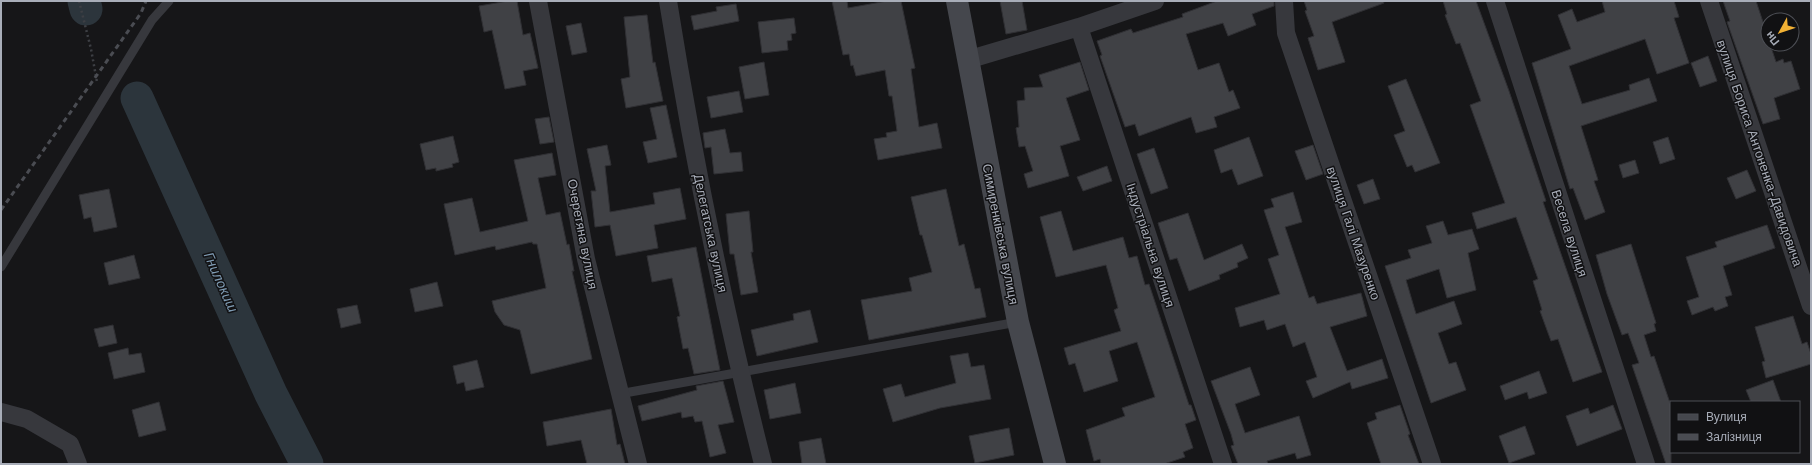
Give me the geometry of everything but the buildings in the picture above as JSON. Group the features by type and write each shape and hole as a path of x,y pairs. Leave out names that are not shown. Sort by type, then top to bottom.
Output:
{"main road":[{"name":"Симиренківська вулиця","path":"957,1 1018,322 1054,464"}],"street":[{"name":"Очеретяна вулиця","path":"538,1 586,259 619,394 638,464"},
{"name":"Делегатська вулиця","path":"668,1 686,113 740,374 763,464"},
{"path":"967,60 1079,27 1155,1"},
{"name":"вулиця Галі Мазуренко","path":"1284,1 1286,33 1432,464"},
{"name":"Весела вулиця","path":"1495,1 1646,464"},
{"name":"вулиця Бориса Антоненка-Давидовича","path":"1709,1 1811,306"},
{"name":"Індустріальна вулиця","path":"1079,27 1223,464"},
{"path":"1,412 27,419 70,444 78,464"}],"lane":[{"path":"1,267 152,20 169,1"},
{"path":"619,394 740,374 1018,322"}],"path":[{"path":"79,1 91,48 101,104"}],"waterway":[{"name":"Гнилокиш","path":"84,1 86,9"},
{"name":"Гнилокиш","path":"137,98 271,394 307,464"}],"railway":[{"path":"1,210 141,13 146,1"}]}
